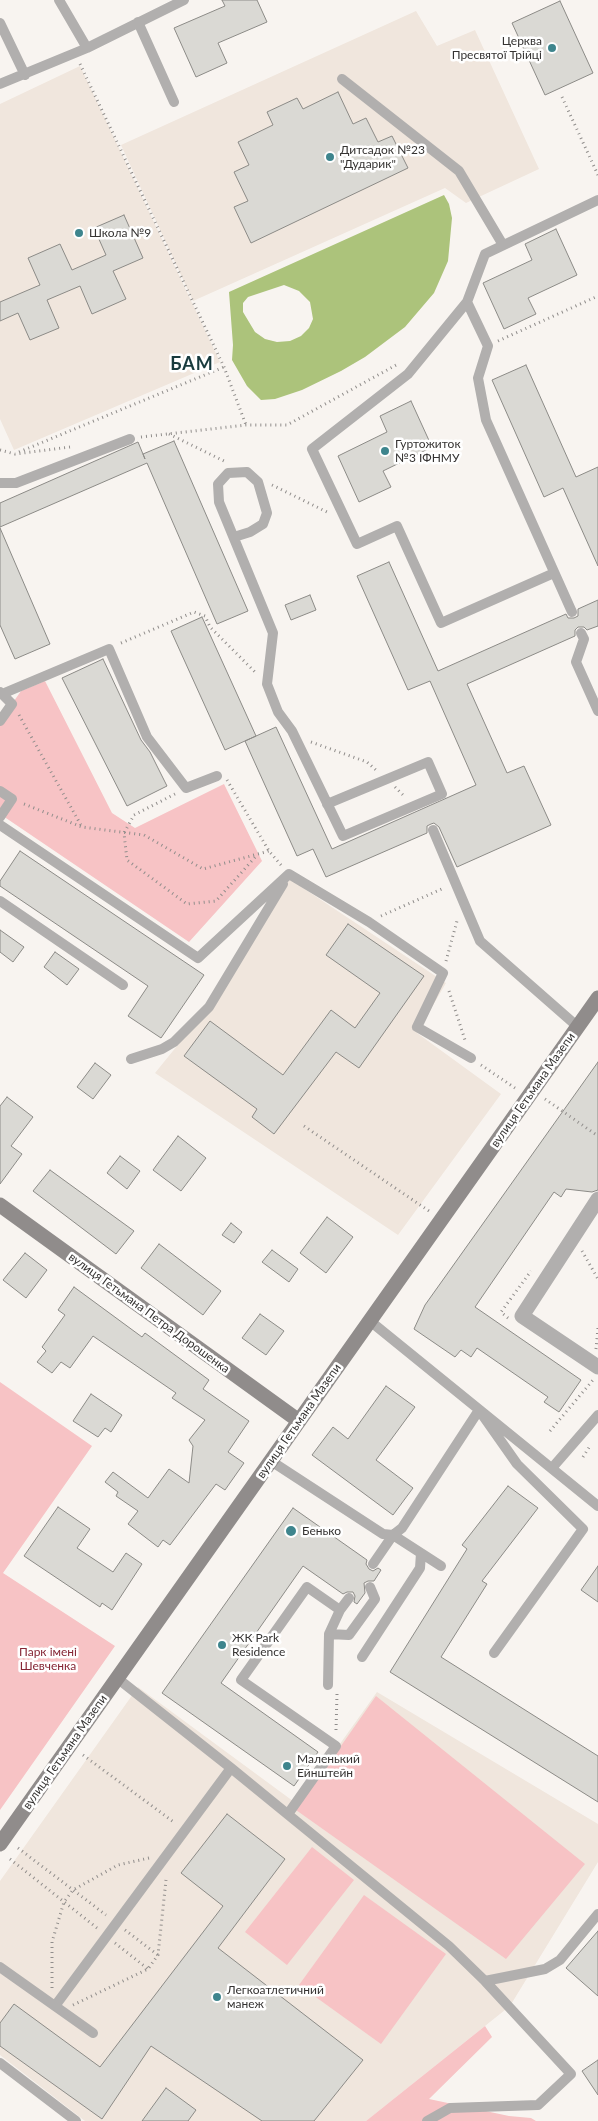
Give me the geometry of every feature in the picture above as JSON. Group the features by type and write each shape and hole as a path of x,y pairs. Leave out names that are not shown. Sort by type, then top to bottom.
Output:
{"main road":[{"name":"вулиця Гетьмана Мазепи","path":"0,1844 598,998"},
{"name":"вулиця Гетьмана Петра Дорошенка","path":"0,1205 299,1421"}],"street":[{"path":"597,1361 522,1316 598,1199"}],"lane":[{"path":"59,0 87,48"},
{"path":"0,84 87,48 138,22 169,3 184,0"},
{"path":"138,22 174,102"},
{"path":"0,23 24,75"},
{"path":"342,79 459,171 503,245"},
{"path":"554,573 440,623 397,526 357,544 312,450 408,374 467,302 485,254 598,200"},
{"path":"467,302 488,346 478,378 486,420 572,612"},
{"path":"0,483 16,483 130,438"},
{"path":"234,537 250,532 263,524 267,513 258,482 247,472 228,473 218,484 219,502 273,633 267,684 278,712 294,736 327,804 343,836 419,806 442,794 428,762 327,804"},
{"path":"582,633 584,640 576,662 598,711"},
{"path":"0,721 12,704 1,693 109,648 147,737 186,788 217,776"},
{"path":"0,791 12,799 0,817"},
{"path":"0,825 198,958 289,874"},
{"path":"433,830 480,941 578,1027"},
{"path":"289,874 369,922 443,973 417,1027 472,1058"},
{"path":"131,1059 162,1049 174,1042 209,1007 289,874"},
{"path":"0,902 123,986"},
{"path":"370,1321 598,1506"},
{"path":"373,1564 393,1535 402,1528 479,1410"},
{"path":"479,1410 517,1464 583,1529 494,1653"},
{"path":"552,1468 598,1415"},
{"path":"271,1461 384,1534 393,1535 441,1566"},
{"path":"362,1657 420,1568 421,1553"},
{"path":"288,1814 336,1746 241,1680 307,1587 340,1610"},
{"path":"329,1634 349,1635 375,1599 370,1587"},
{"path":"328,1685 329,1634 348,1598"},
{"path":"118,1678 449,1946 486,1981 572,2074 538,2104 450,2108 427,2121"},
{"path":"56,2007 231,1768"},
{"path":"486,1981 546,1969 560,1960 598,1914"},
{"path":"0,1967 93,2033"},
{"path":"0,2062 76,2121"}],"path":[{"path":"74,52 224,367 246,425"},
{"path":"562,96 598,175"},
{"path":"488,346 598,296"},
{"path":"130,438 246,425 287,425 399,363"},
{"path":"15,454 224,367"},
{"path":"0,450 15,454 72,446"},
{"path":"109,648 194,612 205,616 210,627 267,684"},
{"path":"12,704 82,827"},
{"path":"294,736 367,762 419,806"},
{"path":"186,788 134,815 124,832 127,860 187,904 216,901 258,854"},
{"path":"12,799 82,827 144,835 203,869 269,850"},
{"path":"369,922 455,883"},
{"path":"462,901 443,973 472,1058 528,1097"},
{"path":"544,1098 598,1135"},
{"path":"304,1126 442,1220"},
{"path":"581,1248 598,1279"},
{"path":"597,1361 598,1328"},
{"path":"83,1755 185,1830"},
{"path":"18,1848 158,1955"},
{"path":"168,1853 158,1955 148,1969 56,2007 52,1942 64,1902 73,1890 118,1865 168,1853"},
{"path":"10,1859 148,1969"}],"shaded area":[{"name":"Дитсадок №23 \"Дударик\"","path":"416,11 437,46 475,30 539,169 466,203 445,188 193,301 121,145"},
{"name":"Школа №9","path":"80,66 220,362 14,450 0,419 0,104"},
{"path":"444,195 449,204 452,218 448,261 434,293 405,327 365,357 302,390 275,399 261,400 247,386 232,360 233,345 229,292","holes":["284,285 299,291 310,302 313,319 309,328 301,336 290,341 277,342 265,339 255,332 243,312 243,303 248,297"]},
{"path":"288,878 446,983 417,1033 501,1094 398,1235 155,1073 229,982"},
{"path":"138,1687 297,1804 377,1692 598,1824 598,1862 510,2006 366,2121 85,2121 0,2055 0,1881"}],"green space":[{"path":"45,681 112,813 135,828 224,784 262,861 189,942 0,814 0,721 21,691"},
{"name":"Парк імені Шевченка","path":"0,1382 92,1446 3,1573 115,1646 0,1810"},
{"path":"376,1696 585,1864 506,1959 296,1810"},
{"path":"312,1847 354,1880 287,1965 245,1932"},
{"path":"364,1895 446,1954 381,2044 299,1985"},
{"path":"485,2026 492,2037 429,2099 509,2116 531,2118 536,2121 366,2121"}],"building":[{"path":"222,0 257,0 267,22 218,43 227,63 196,77 174,28 225,6"},
{"name":"Церква Пресвятої Трійці","path":"560,1 593,73 545,95 512,23"},
{"path":"338,92 353,124 366,118 378,142 392,136 408,168 251,243 234,207 248,201 234,172 249,165 238,142 273,125 267,112 297,98 303,109"},
{"path":"124,215 143,258 113,271 126,299 92,314 80,286 47,300 59,328 30,340 18,313 0,321 0,302 40,285 28,258 60,244 72,270 106,255 94,228"},
{"path":"556,229 577,275 528,298 536,314 504,329 483,283 532,260 525,244"},
{"path":"526,365 576,477 598,467 598,566 563,488 544,497 492,380"},
{"name":"Гуртожиток №3 ІФНМУ","path":"411,401 432,447 383,471 391,487 359,502 338,456 387,432 380,416"},
{"path":"174,441 248,611 217,624 147,463 0,527 0,503 138,442 145,459 143,454"},
{"path":"0,528 50,644 15,659 0,625"},
{"path":"389,562 438,671 566,614 568,618 574,618 578,616 578,609 598,600 598,626 587,630 584,627 578,627 575,630 575,636 467,684 507,773 524,766 551,825 457,867 439,827 434,823 427,826 427,833 326,877 313,849 297,856 245,741 276,727 332,849 476,785 430,681 408,690 357,576"},
{"path":"310,595 316,610 291,620 285,605"},
{"path":"202,617 256,736 225,750 171,631"},
{"path":"103,659 141,740 150,752 167,786 127,806 62,678"},
{"path":"20,851 204,975 161,1038 128,1016 148,986 0,886 0,881"},
{"path":"348,924 424,976 359,1068 336,1052 274,1134 252,1117 257,1109 184,1056 210,1021 283,1075 331,1010 355,1028 380,993 326,955"},
{"path":"0,930 24,947 13,962 0,952"},
{"path":"55,952 79,969 67,985 44,967"},
{"path":"598,1062 598,1190 592,1192 566,1189 561,1197 554,1192 475,1307 581,1380 559,1412 544,1402 548,1397 477,1348 471,1357 461,1350 455,1357 414,1329 425,1305"},
{"path":"95,1063 111,1075 93,1099 77,1087"},
{"path":"7,1097 33,1117 11,1146 22,1154 0,1184 0,1106"},
{"path":"178,1136 206,1158 181,1191 153,1170"},
{"path":"120,1156 140,1171 127,1189 107,1173"},
{"path":"50,1170 134,1231 116,1254 33,1191"},
{"path":"327,1217 353,1237 326,1273 300,1253"},
{"path":"231,1223 242,1232 234,1243 222,1235"},
{"path":"159,1244 221,1291 203,1315 141,1268"},
{"path":"272,1250 298,1269 289,1282 262,1262"},
{"path":"25,1253 47,1270 26,1298 3,1280"},
{"path":"74,1287 142,1337 145,1333 209,1380 203,1389 249,1421 228,1452 244,1463 225,1490 216,1484 170,1545 163,1540 158,1547 128,1524 138,1511 116,1496 118,1492 105,1482 113,1472 148,1498 169,1469 189,1483 193,1446 189,1440 205,1420 172,1398 176,1393 93,1336 70,1368 61,1362 52,1373 37,1362 46,1351 42,1347 65,1315 58,1310"},
{"path":"260,1314 284,1331 266,1355 242,1338"},
{"path":"386,1386 415,1407 376,1460 413,1488 393,1515 312,1455 333,1427 348,1439"},
{"path":"91,1394 122,1415 111,1432 105,1428 98,1437 73,1421"},
{"path":"508,1486 538,1508 482,1581 487,1584 441,1657 598,1756 598,1802 390,1672 467,1549 462,1545"},
{"path":"58,1507 90,1529 77,1548 113,1572 126,1553 142,1564 112,1610 102,1603 100,1607 24,1556"},
{"name":"ЖК Park Residence","path":"293,1508 367,1560 366,1564 369,1569 373,1571 378,1568 381,1570 374,1581 364,1583 365,1593 357,1604 354,1602 355,1596 353,1592 343,1594 303,1566 221,1683 318,1752 294,1786 162,1693"},
{"path":"598,1566 598,1602 581,1590"},
{"name":"Легкоатлетичний манеж","path":"227,1814 285,1859 218,1948 363,2060 314,2121 262,2121 151,2046 102,2119 0,2046 0,2023 14,2004 100,2067 223,1906 181,1873"},
{"path":"598,1931 598,1996 566,1968"},
{"path":"598,2060 598,2095 582,2071"},
{"path":"166,2088 196,2110 188,2121 142,2121"}],"place":[{"name":"Церква Пресвятої Трійці","path":"552,48"},
{"name":"Дитсадок №23 \"Дударик\"","path":"330,157"},
{"name":"Школа №9","path":"79,233"},
{"name":"Гуртожиток №3 ІФНМУ","path":"385,451"},
{"name":"Бенько","path":"291,1531"},
{"name":"ЖК Park Residence","path":"222,1645"},
{"name":"Маленький Ейнштейн","path":"287,1766"},
{"name":"Легкоатлетичний манеж","path":"217,1997"}],"district":[{"name":"БАМ","path":"192,364"}]}
